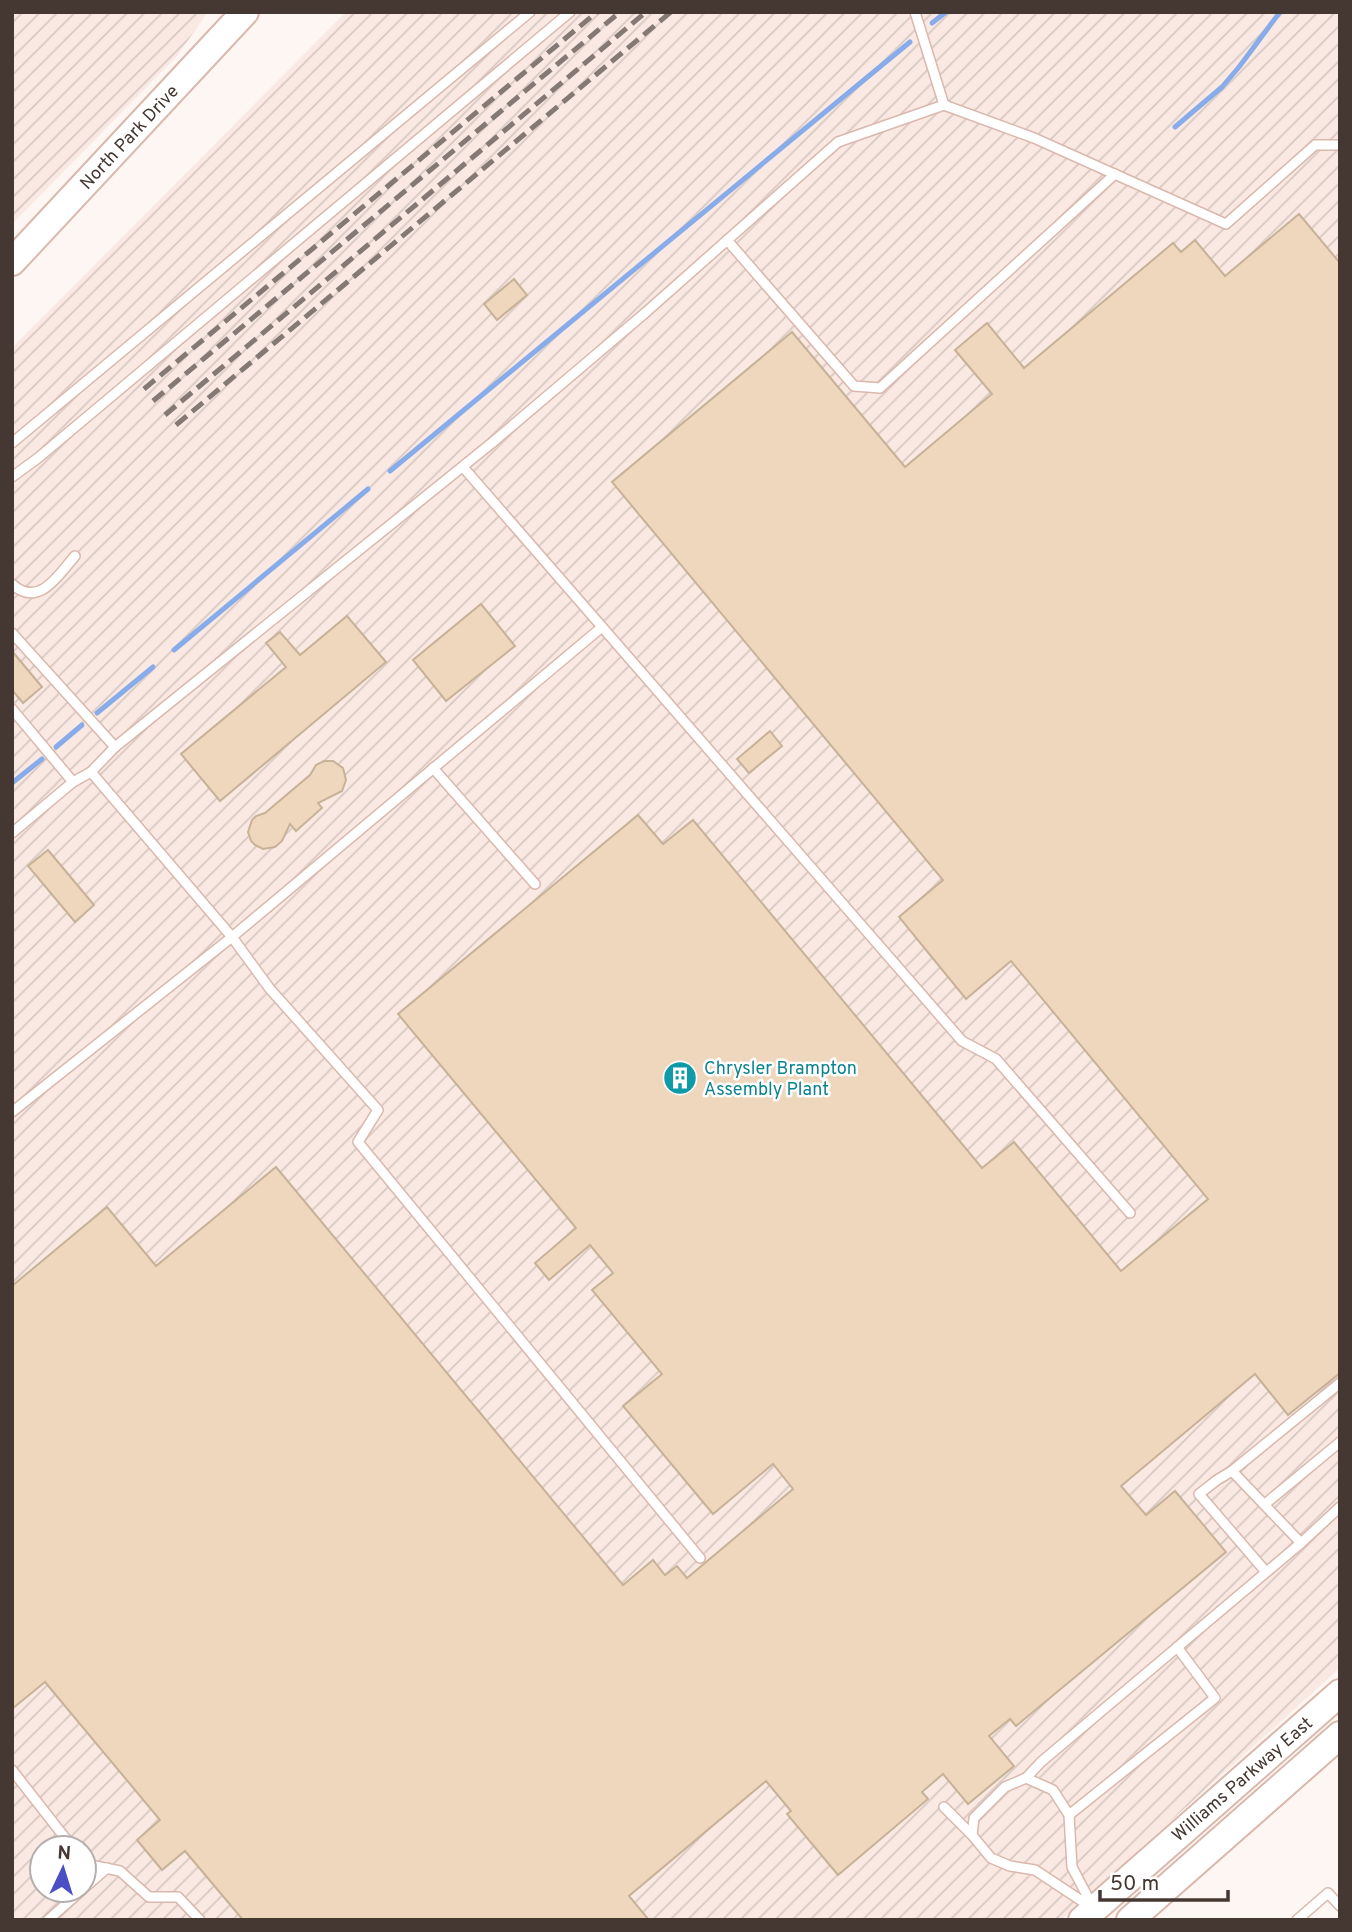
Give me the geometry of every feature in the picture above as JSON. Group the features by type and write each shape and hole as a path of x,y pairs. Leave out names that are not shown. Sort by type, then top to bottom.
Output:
{"main road":[{"name":"North Park Drive","path":"12,262 245,12"},
{"name":"Williams Parkway East","path":"1088,1914 1340,1693"},
{"name":"Williams Parkway East","path":"1130,1920 1340,1735"}],"lane":[{"path":"12,443 530,12"},
{"path":"12,477 60,440 570,12"},
{"path":"915,12 944,105"},
{"path":"12,833 73,782 91,772 115,747 493,442 645,313 838,142 944,105 1034,138 1226,224 1315,145 1340,145"},
{"path":"727,240 853,386 880,388 1115,174"},
{"path":"463,467 962,1041 996,1059 1130,1213"},
{"path":"12,584 33,593 47,588 75,556"},
{"path":"12,1112 232,937 602,627"},
{"path":"12,633 115,747"},
{"path":"12,709 73,782"},
{"path":"433,768 535,884"},
{"path":"91,772 232,937 270,989 378,1110 358,1142 700,1558"},
{"path":"1266,1572 1199,1494 1232,1471 1340,1383"},
{"path":"1265,1504 1340,1442"},
{"path":"1232,1471 1301,1543"},
{"path":"972,1835 974,1818 1005,1787 1026,1778 1041,1762 1340,1507"},
{"path":"1069,1815 1214,1698 1177,1647"},
{"path":"12,1769 62,1834"},
{"path":"1026,1778 1053,1790 1069,1815 1072,1867 1088,1914"},
{"path":"944,1807 991,1858 1010,1866 1035,1870 1088,1914"},
{"path":"98,1866 120,1871 149,1897 178,1897 200,1920"},
{"path":"98,1876 107,1868"},
{"path":"1297,1920 1328,1893 1340,1906"},
{"path":"48,1920 66,1904"}],"shaded area":[{"path":"12,12 208,12 177,56 12,224"},
{"name":"Chrysler Brampton Assembly Plant","path":"346,12 1340,12 1340,1668 1061,1920 12,1920 12,348"}],"building":[{"name":"Chrysler Brampton Assembly Plant","path":"1299,214 1340,263 1340,1373 1288,1415 1255,1374 1121,1486 1146,1515 1175,1491 1226,1552 1016,1726 1010,1719 989,1736 1014,1766 968,1804 943,1774 922,1792 928,1799 838,1875 787,1814 791,1811 766,1781 629,1896 649,1920 243,1920 185,1851 162,1870 137,1840 160,1820 45,1682 12,1709 12,1286 107,1207 156,1266 276,1167 623,1585 653,1560 665,1575 677,1566 687,1578 793,1489 773,1464 713,1514 623,1406 662,1374 592,1290 613,1273 590,1245 549,1280 535,1263 576,1228 398,1014 638,815 663,844 693,820 982,1168 1014,1142 1121,1271 1208,1199 1011,961 966,999 899,917 943,880 612,482 792,332 905,467 992,394 955,350 987,323 1024,368 1173,243 1181,252 1195,240 1225,276"},
{"path":"514,279 527,295 497,320 484,304"},
{"path":"481,604 515,646 446,701 413,660"},
{"path":"347,616 386,662 220,801 181,754 286,667 266,643 280,632 300,655"},
{"path":"12,651 42,687 23,703 12,690"},
{"path":"770,731 782,746 749,773 737,759"},
{"path":"333,761 343,768 346,780 342,791 318,803 322,808 296,831 290,824 282,841 275,847 263,849 255,845 248,832 252,820 265,813 310,775 316,765"},
{"path":"48,850 94,905 75,922 28,866"}],"waterway":[{"path":"932,23 946,12"},
{"path":"1175,127 1222,87 1280,12"},
{"path":"390,471 910,42"},
{"path":"174,650 368,489"},
{"path":"97,713 153,667"},
{"path":"56,747 82,725"},
{"path":"12,783 42,759"}],"railway":[{"path":"144,389 597,12"},
{"path":"153,401 620,12"},
{"path":"165,415 646,12"},
{"path":"176,425 671,12"}],"place":[{"name":"Chrysler Brampton Assembly Plant","path":"680,1078"}]}
